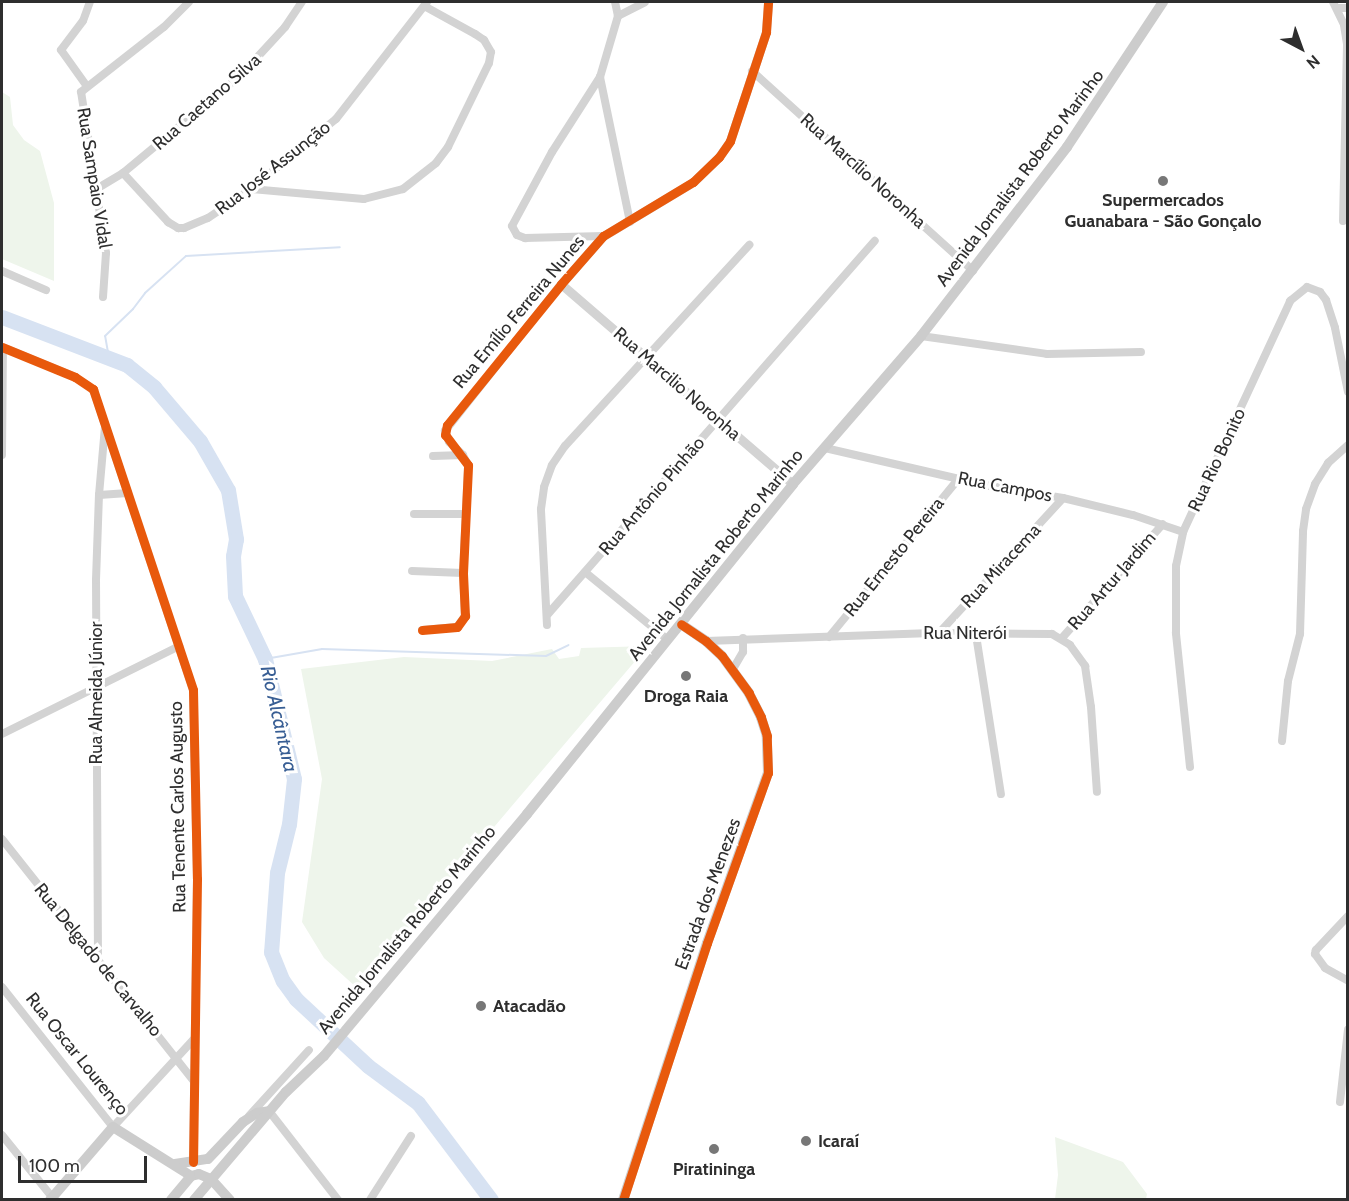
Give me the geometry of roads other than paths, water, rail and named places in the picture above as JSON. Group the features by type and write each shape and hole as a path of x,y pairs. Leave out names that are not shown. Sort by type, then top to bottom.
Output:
{"main road":[{"name":"Avenida Jornalista Roberto Marinho","path":"194,1200 270,1111 324,1056 527,814 793,484 921,336 1078,131 1163,2"},
{"name":"Estrada dos Menezes","path":"623,1200 707,943 768,773 769,749 761,717 733,669 706,640 681,624"},
{"name":"Avenida Jornalista Roberto Marinho","path":"175,1164 193,1162 215,1154 243,1122 257,1113 270,1111"},
{"name":"Rua Oscar Lourenço","path":"113,1127 191,1176"},
{"path":"51,1198 113,1127"},
{"path":"171,1200 191,1176 199,1174 212,1179 230,1200"}],"street":[{"path":"86,85 61,50 83,21 90,2"},
{"name":"Rua Sampaio Vidal","path":"103,297 106,253 98,188 81,92 86,85 164,27 189,2"},
{"name":"Rua Caetano Silva","path":"98,188 123,173 240,76 285,27 302,2"},
{"path":"603,236 525,238 517,235 512,226 552,152 600,77 618,16 615,2"},
{"path":"618,16 645,2"},
{"name":"Rua Emílio Ferreira Nunes","path":"422,630 450,629 461,624 465,616 463,573 468,465 463,455 445,435 447,425 561,284 603,236 630,222 693,182 719,157 730,141 766,32 768,2"},
{"path":"251,189 375,197 403,189 436,163 448,147 489,63 491,52 484,40 476,34 426,4"},
{"name":"Rua José Assunção","path":"123,173 168,222 178,228 184,228 208,218 251,189 336,119 426,4"},
{"path":"1335,5 1347,8"},
{"path":"1335,5 1344,25 1347,45 1343,221"},
{"name":"Rua Marcílio Noronha","path":"752,71 973,271"},
{"path":"600,77 630,222"},
{"name":"Rua Antônio Pinhão","path":"548,614 875,241"},
{"path":"547,625 541,509 544,488 552,465 565,446 749,244"},
{"path":"2,271 45,290"},
{"name":"Rua Marcilio Noronha","path":"561,284 793,484"},
{"name":"Rua Rio Bonito","path":"1190,767 1176,633 1176,566 1183,532 1290,300 1307,287 1320,292 1326,300 1335,328 1347,392"},
{"path":"921,336 1047,354 1140,352"},
{"path":"2,347 2,455"},
{"name":"Rua Tenente Carlos Augusto","path":"2,347 88,384 96,397 193,690 197,879 193,1162"},
{"name":"Rua Almeida Júnior","path":"98,960 95,688 99,495 105,426"},
{"path":"1282,741 1288,681 1301,626 1303,531 1306,509 1315,484 1328,463 1347,445"},
{"name":"Rua Campos","path":"825,448 959,478 1063,498 1163,524 1183,532"},
{"path":"433,456 463,455"},
{"name":"Rua Ernesto Pereira","path":"829,637 959,478"},
{"path":"99,495 128,493"},
{"name":"Rua Miracema","path":"939,633 1063,498"},
{"path":"414,514 465,514"},
{"name":"Rua Artur Jardim","path":"1062,638 1163,524"},
{"path":"412,571 463,573"},
{"path":"585,572 668,640"},
{"name":"Rua Niterói","path":"706,640 939,633 1034,633 1052,634 1062,638"},
{"path":"976,634 1001,794"},
{"path":"733,669 741,659 743,638"},
{"path":"1062,638 1078,654 1088,678 1097,792"},
{"path":"2,734 179,646"},
{"name":"Rua Delgado de Carvalho","path":"2,838 194,1081"},
{"path":"1347,916 1316,950 1315,954 1325,968 1347,981"},
{"name":"Rua Oscar Lourenço","path":"2,987 113,1127"},
{"path":"1340,1102 1347,1029"},
{"path":"113,1127 194,1039"},
{"name":"Avenida Jornalista Roberto Marinho","path":"243,1122 309,1050"},
{"path":"270,1111 338,1200"},
{"path":"2,1135 51,1198"},
{"path":"370,1200 411,1136"}],"waterway":[{"path":"109,358 105,336 133,309 145,293 186,256 340,247"},
{"name":"Rio Alcântara","path":"2,317 127,365 154,387 200,441 228,490 236,539 233,556 235,596 265,659 294,779 289,824 277,873 271,952 283,981 296,999 368,1066 418,1103 491,1200"},
{"path":"265,659 322,649 546,656 569,645"}],"place":[{"name":"Supermercados Guanabara - São Gonçalo","path":"1163,181"},
{"name":"Droga Raia","path":"686,676"},
{"name":"Atacadão","path":"481,1006"},
{"name":"Icaraí","path":"806,1141"},
{"name":"Piratininga","path":"714,1149"}]}
